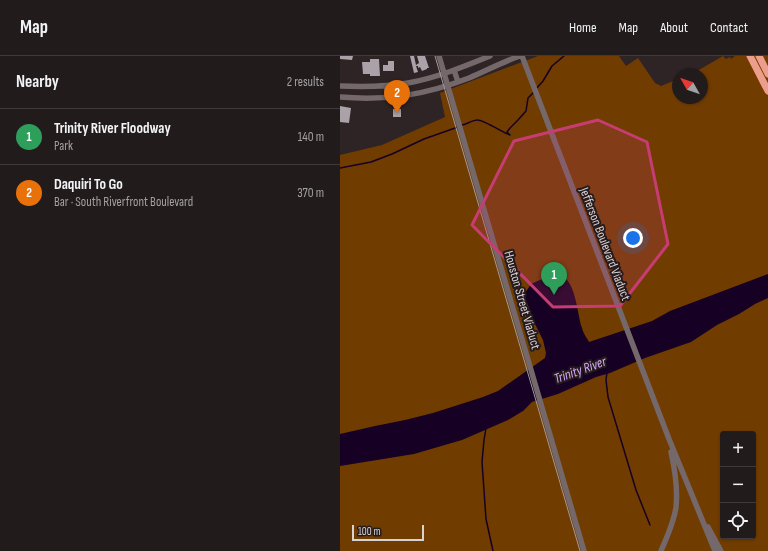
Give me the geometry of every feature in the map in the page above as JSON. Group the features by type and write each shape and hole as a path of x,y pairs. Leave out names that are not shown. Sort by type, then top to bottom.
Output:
{"highway":[{"path":"750,56 768,91"},
{"path":"759,56 768,74"}],"main road":[{"name":"Houston Street Viaduct","path":"439,56 584,551"},
{"path":"340,86 386,86 409,83 454,70 490,56"},
{"path":"340,97 355,99 389,98 418,94 458,82 516,56"},
{"path":"510,59 521,56"},
{"name":"Jefferson Boulevard Viaduct","path":"521,56 669,439"},
{"path":"454,70 458,82"},
{"path":"386,86 389,98"},
{"path":"669,439 715,551"},
{"path":"661,551 672,524 676,507 675,470 669,439"},
{"path":"696,506 721,551"}],"highlighted area":[{"path":"598,120 647,142 668,244 620,306 553,307 472,225 514,141"}],"shaded area":[{"path":"538,56 619,56 626,66 638,58 655,83 661,86 672,81 672,104 708,104 708,68 702,68 723,56 726,59 730,57 731,59 735,56 768,56 768,551 340,551 340,155 382,145 445,117 440,93"}],"water":[{"name":"Trinity River","path":"768,274 768,298 717,325 691,342 596,377 558,394 532,402 523,411 508,420 462,440 414,454 340,466 340,434 433,413 483,397 498,391 545,358 546,353 543,340 534,322 526,300 525,293 531,284 554,275 563,277 568,281 575,297 584,334 589,342 652,321 670,311"}],"building":[{"path":"340,56 353,56 352,60 340,59"},
{"path":"410,56 414,56 416,65 419,63 417,56 425,56 429,68 422,71 420,67 418,68 418,66 416,66 418,72 414,73"},
{"path":"370,59 379,59 380,76 363,74 362,62 370,62"},
{"path":"388,61 394,61 394,71 383,71 383,65 388,65"},
{"path":"340,106 351,108 349,123 340,122"},
{"path":"393,109 401,109 401,117 393,117"}],"waterway":[{"path":"536,89 552,66 564,56"},
{"path":"510,135 507,132 526,111 528,98 534,92"},
{"path":"462,125 480,120 510,135"},
{"path":"340,168 371,162 424,139 458,127"},
{"name":"Trinity River","path":"607,372 606,380 608,397 636,490 650,525"},
{"path":"486,428 482,462 486,519 493,551"}],"tram line":[{"path":"435,56 580,551"}],"place":[{"name":"Daquiri To Go","path":"397,113"},
{"name":"Trinity River Floodway","path":"554,295"}]}
